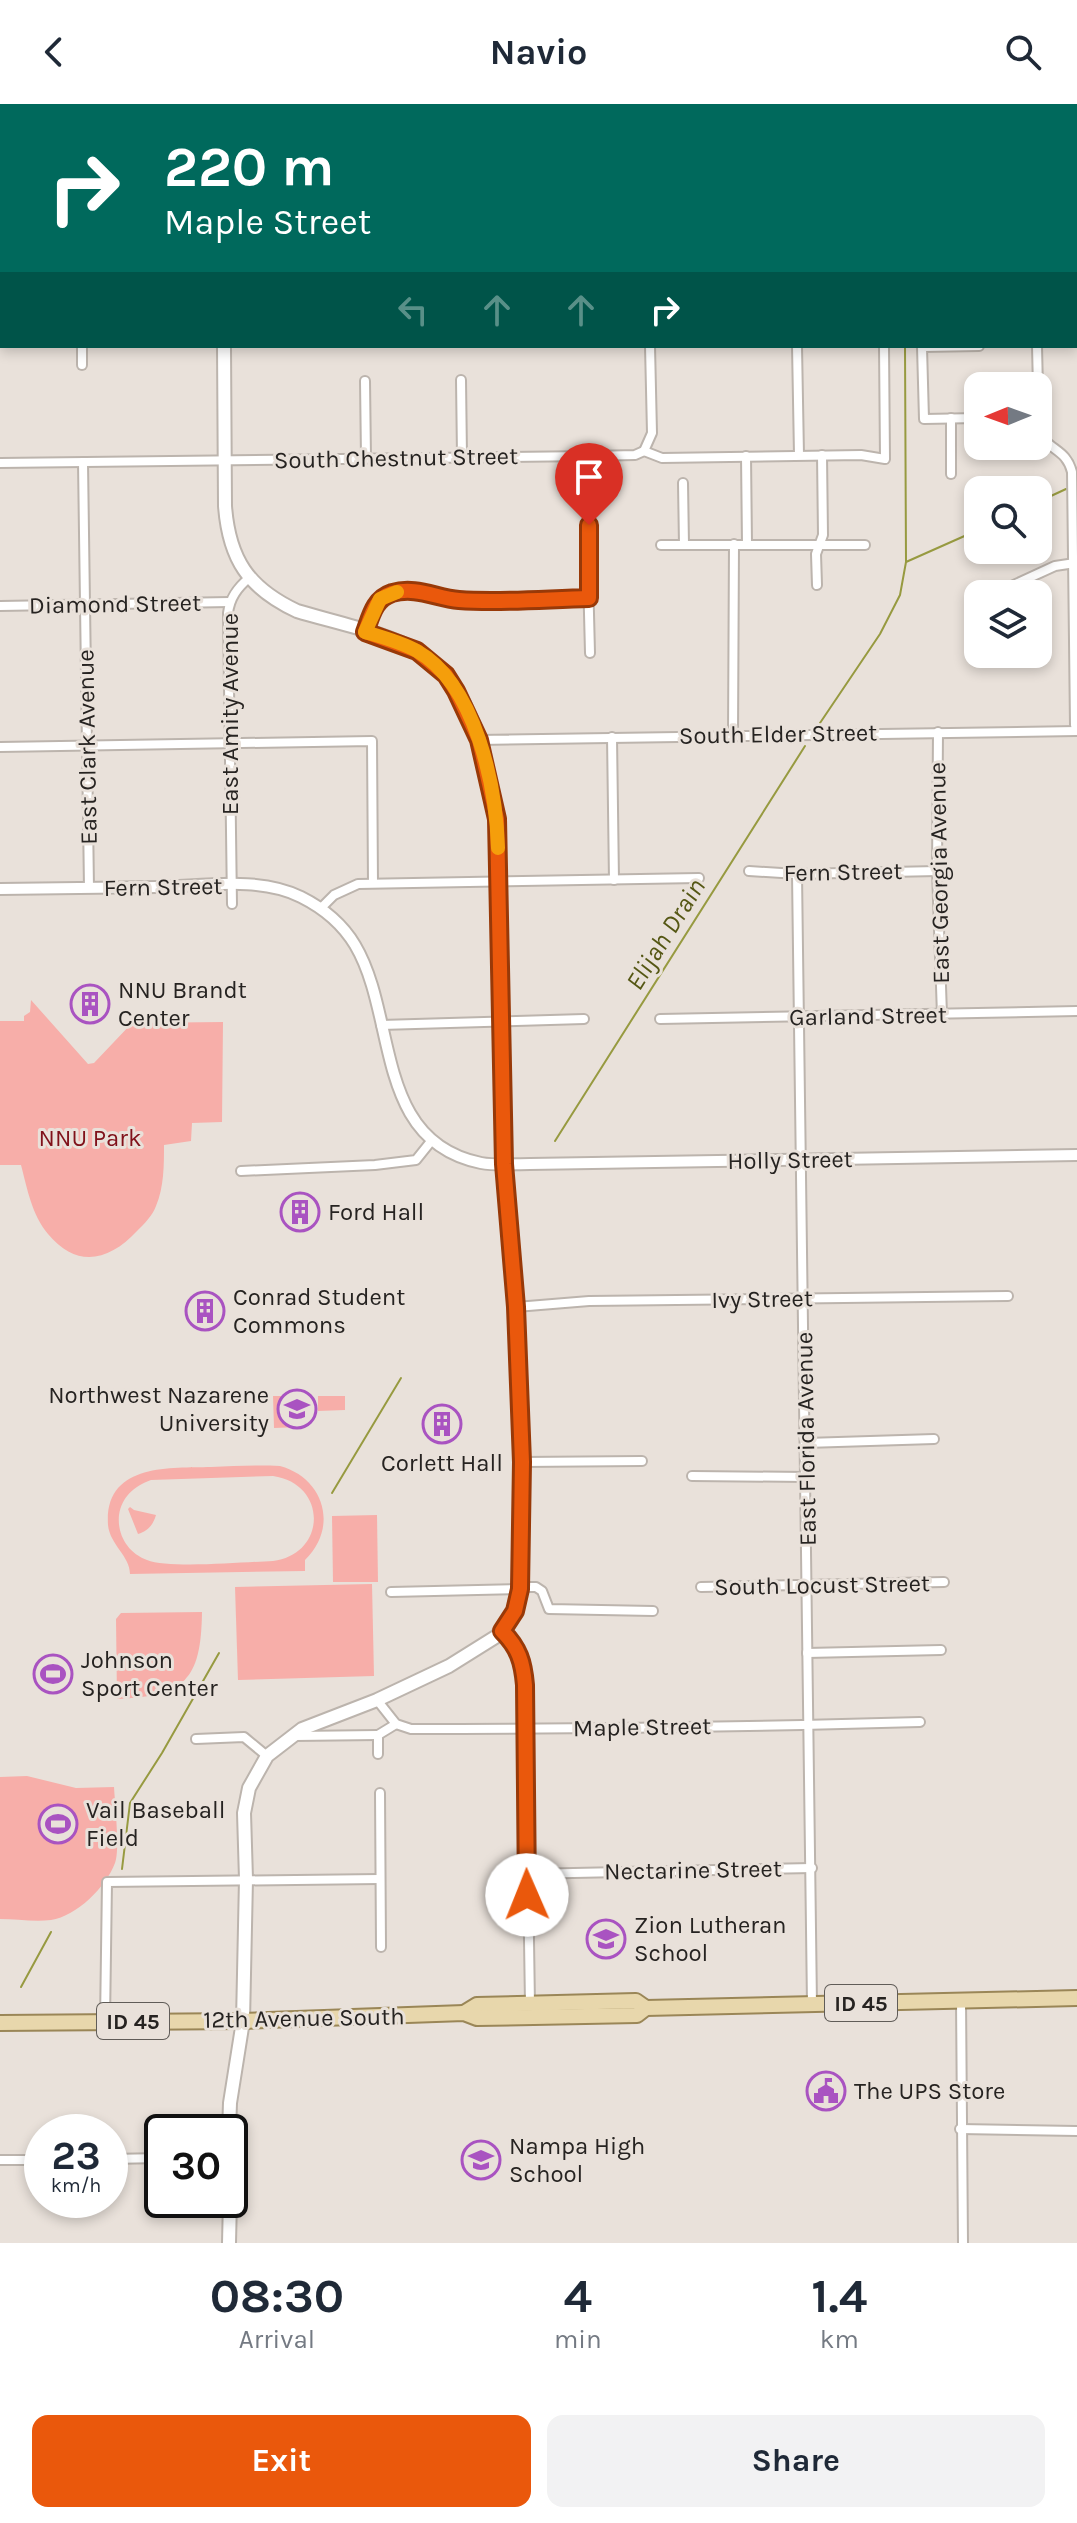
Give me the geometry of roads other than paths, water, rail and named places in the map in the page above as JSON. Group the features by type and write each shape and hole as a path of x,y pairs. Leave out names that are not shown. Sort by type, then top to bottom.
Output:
{"main road":[{"name":"East Amity Avenue","path":"224,348 227,531 236,556 249,578"},
{"path":"230,2114 243,2021 244,1813 249,1788 267,1756 313,1724 377,1700 475,1652 502,1631 515,1611 520,1588 522,1462 516,1307 504,1164 497,819 479,740 456,691 434,663 401,643 297,611 266,594 249,578"},
{"name":"12th Avenue South","path":"464,2013 477,2005 636,2001 646,2008 1077,1998"},
{"name":"12th Avenue South","path":"0,2023 243,2021 464,2013 477,2018 637,2015 646,2008"},
{"path":"229,2243 230,2218"}],"street":[{"path":"82,348 82,365"},
{"path":"644,451 652,433 650,348"},
{"path":"797,348 799,455"},
{"name":"South Chestnut Street","path":"0,463 591,456 635,455 644,451 662,458 861,455 885,459 884,348"},
{"path":"922,348 924,419 964,418"},
{"path":"1037,348 1037,372"},
{"path":"461,380 462,456"},
{"path":"365,381 366,458"},
{"path":"951,418 951,474"},
{"path":"1052,446 1069,460 1072,472 1077,731"},
{"path":"817,585 816,554 823,535 822,455"},
{"path":"590,653 587,535 592,506 591,456"},
{"path":"746,456 747,544"},
{"name":"East Clark Avenue","path":"83,462 89,888"},
{"path":"683,483 684,545"},
{"path":"733,734 734,544"},
{"path":"661,545 865,545"},
{"path":"1024,580 1055,566 1075,563"},
{"name":"East Amity Avenue","path":"232,904 230,602 249,578"},
{"path":"365,632 374,607 380,599 393,593 424,591 465,600 589,598"},
{"name":"Diamond Street","path":"0,606 230,602"},
{"name":"South Elder Street","path":"479,740 1077,731"},
{"name":"East Georgia Avenue","path":"938,732 937,871 942,1015"},
{"path":"612,737 614,880"},
{"path":"0,747 372,741 373,883"},
{"name":"Fern Street","path":"749,871 797,874 937,871"},
{"name":"East Florida Avenue","path":"797,874 812,2004"},
{"path":"241,1171 375,1165 416,1160 432,1140 410,1113 396,1084 359,953 339,925 321,908 334,895 347,887 373,883 699,878"},
{"name":"Fern Street","path":"0,889 231,885 274,888 300,896 321,908"},
{"name":"Garland Street","path":"660,1019 1077,1011"},
{"path":"381,1025 584,1019"},
{"name":"Holly Street","path":"432,1140 457,1155 481,1163 504,1164 1077,1155"},
{"name":"Ivy Street","path":"516,1307 589,1301 1008,1296"},
{"path":"806,1443 934,1439"},
{"path":"522,1462 642,1461"},
{"path":"692,1476 806,1477"},
{"name":"South Locust Street","path":"701,1587 944,1582"},
{"path":"391,1592 536,1587 542,1591 549,1609 653,1611"},
{"path":"502,1631 513,1642 523,1660 530,2004"},
{"path":"807,1653 941,1650"},
{"path":"294,1736 378,1735 396,1724 377,1700"},
{"name":"Maple Street","path":"396,1724 411,1729 525,1729 920,1722"},
{"path":"378,1735 378,1754"},
{"path":"196,1739 244,1737 267,1756"},
{"path":"380,1793 381,1947"},
{"name":"Nectarine Street","path":"526,1874 812,1868"},
{"path":"105,2021 107,1882 380,1879"},
{"path":"961,2000 963,2243"},
{"path":"960,2129 1077,2131"},
{"path":"0,2160 24,2160"}],"waterway":[{"name":"Elijah Drain","path":"820,723 880,634 900,595 906,562 905,348"},
{"path":"1052,496 1066,489"},
{"path":"906,562 964,536"},
{"name":"Elijah Drain","path":"555,1141 805,746"},
{"name":"Elijah Drain","path":"332,1493 401,1378"},
{"name":"Elijah Drain","path":"122,1869 130,1803 219,1653"},
{"name":"Elijah Drain","path":"21,1987 51,1932"}],"place":[{"name":"NNU Brandt Center","path":"90,1004"},
{"name":"Ford Hall","path":"300,1212"},
{"name":"Conrad Student Commons","path":"205,1311"},
{"name":"Northwest Nazarene University","path":"297,1409"},
{"name":"Corlett Hall","path":"442,1424"},
{"name":"Johnson Sport Center","path":"53,1674"},
{"name":"Vail Baseball Field","path":"58,1824"},
{"name":"Zion Lutheran School","path":"606,1939"},
{"name":"The UPS Store","path":"826,2091"},
{"name":"Nampa High School","path":"481,2160"}],"park label":[{"name":"NNU Park","path":"90,1138"}]}
